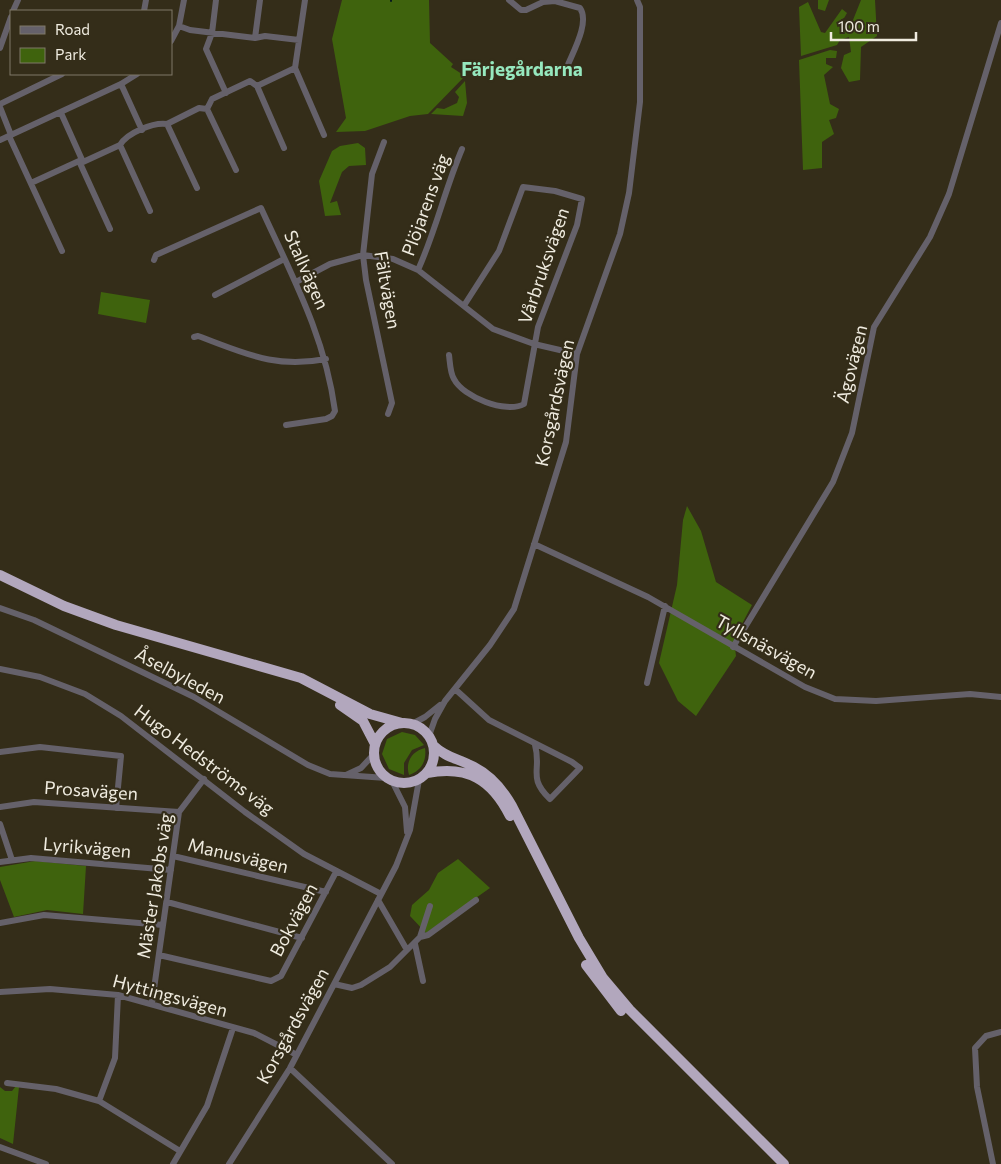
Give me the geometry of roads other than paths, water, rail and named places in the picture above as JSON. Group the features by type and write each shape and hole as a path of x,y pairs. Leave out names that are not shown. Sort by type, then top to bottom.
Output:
{"highway":[{"path":"0,575 64,606 116,625 301,678 370,714 422,729 429,736 434,746 448,757 471,765 500,788 512,806 579,938 603,978 630,1010 784,1164"},
{"path":"0,583 61,612 115,632 298,684 352,712 366,726 374,749 377,767 389,780 406,784 419,780 428,773 448,770 468,773 479,778 494,792 506,809 573,941 597,982 626,1016 774,1164"},
{"path":"374,749 387,728 407,724"},
{"path":"428,773 434,758 434,746"}],"street":[{"path":"172,38 178,26 184,0"},
{"path":"216,0 212,33 206,49 226,93"},
{"path":"255,38 260,0"},
{"path":"305,0 295,68 324,135"},
{"path":"509,0 514,2 521,10 526,10 543,2 555,1 580,8 583,14 583,24 567,67"},
{"name":"Korsgårdsvägen","path":"429,736 435,719 445,701 507,622 514,609 566,442 577,354 620,234 629,192 640,102 640,7 637,0"},
{"path":"0,48 10,20"},
{"name":"Ägovägen","path":"733,647 813,519 833,482 852,433 874,327 930,237 949,194 1001,23"},
{"path":"178,26 212,33 255,38 266,36 299,40"},
{"path":"257,86 295,68"},
{"path":"60,75 0,105 10,136 62,251"},
{"path":"0,140 61,113 135,75"},
{"path":"207,108 212,99 250,82 257,86 284,148"},
{"path":"121,84 142,130"},
{"path":"31,183 120,146 124,139 142,130 160,123 166,124 199,108 207,108"},
{"path":"207,108 236,170"},
{"path":"61,113 110,229"},
{"path":"166,124 197,188"},
{"name":"Fältvägen","path":"384,142 372,174 363,255 366,280 392,403 388,414"},
{"path":"120,146 150,211"},
{"name":"Plöjarens väg","path":"418,270 432,239 447,183 462,149"},
{"name":"Vårbruksvägen","path":"464,304 499,251 523,187 555,191 582,199 578,225 538,327 534,344"},
{"name":"Stallvägen","path":"154,260 156,255 261,208 296,282 326,359 335,411 332,416 286,425"},
{"path":"296,282 330,264 363,255 393,259 418,270 494,329 534,344 577,354"},
{"path":"215,295 284,259"},
{"path":"194,338 198,336 264,359 283,363 306,363 326,359"},
{"path":"449,355 453,378 463,391 477,399 518,407 524,404 527,395 534,344"},
{"name":"Tyllsnäsvägen","path":"534,544 665,606 805,687 835,699 876,701 970,694 1001,697"},
{"path":"647,683 665,606"},
{"name":"Åselbyleden","path":"0,608 34,620 194,697 308,766 330,774 389,780"},
{"name":"Hugo Hedströms väg","path":"0,669 40,677 85,694 121,716 297,849 380,897"},
{"path":"455,689 481,715 535,745 572,762 580,768 550,799 538,786 536,779 538,756 535,745"},
{"name":"Korsgårdsvägen","path":"407,724 425,717 445,701"},
{"path":"0,752 40,747 121,756 116,808"},
{"path":"343,776 361,768 374,749"},
{"name":"Mäster Jakobs väg","path":"152,1003 179,812 204,779"},
{"path":"389,780 404,807 407,842"},
{"name":"Korsgårdsvägen","path":"229,1164 290,1068 380,897 407,842 419,780"},
{"name":"Prosavägen","path":"0,807 34,802 179,812"},
{"path":"0,824 12,860"},
{"name":"Manusvägen","path":"173,856 326,892"},
{"name":"Lyrikvägen","path":"0,862 31,858 171,870"},
{"name":"Bokvägen","path":"159,955 271,981 280,976 336,872"},
{"path":"380,897 407,950"},
{"path":"420,937 428,935 476,900"},
{"path":"167,902 302,938"},
{"path":"334,984 352,988 362,985 390,967 420,937 430,906"},
{"path":"0,923 44,915 163,925"},
{"path":"415,944 423,981"},
{"name":"Hyttingsvägen","path":"0,992 50,988 118,995 254,1033 297,1055"},
{"path":"99,1102 114,1058 118,995"},
{"path":"173,1164 207,1106 233,1028"},
{"path":"993,1164 977,1087 975,1048 986,1036 1001,1032"},
{"path":"290,1068 391,1164"},
{"path":"7,1083 56,1090 99,1102 180,1151"},
{"path":"0,1147 46,1164"}],"district":[{"name":"Färjegårdarna","path":"522,69"}]}
